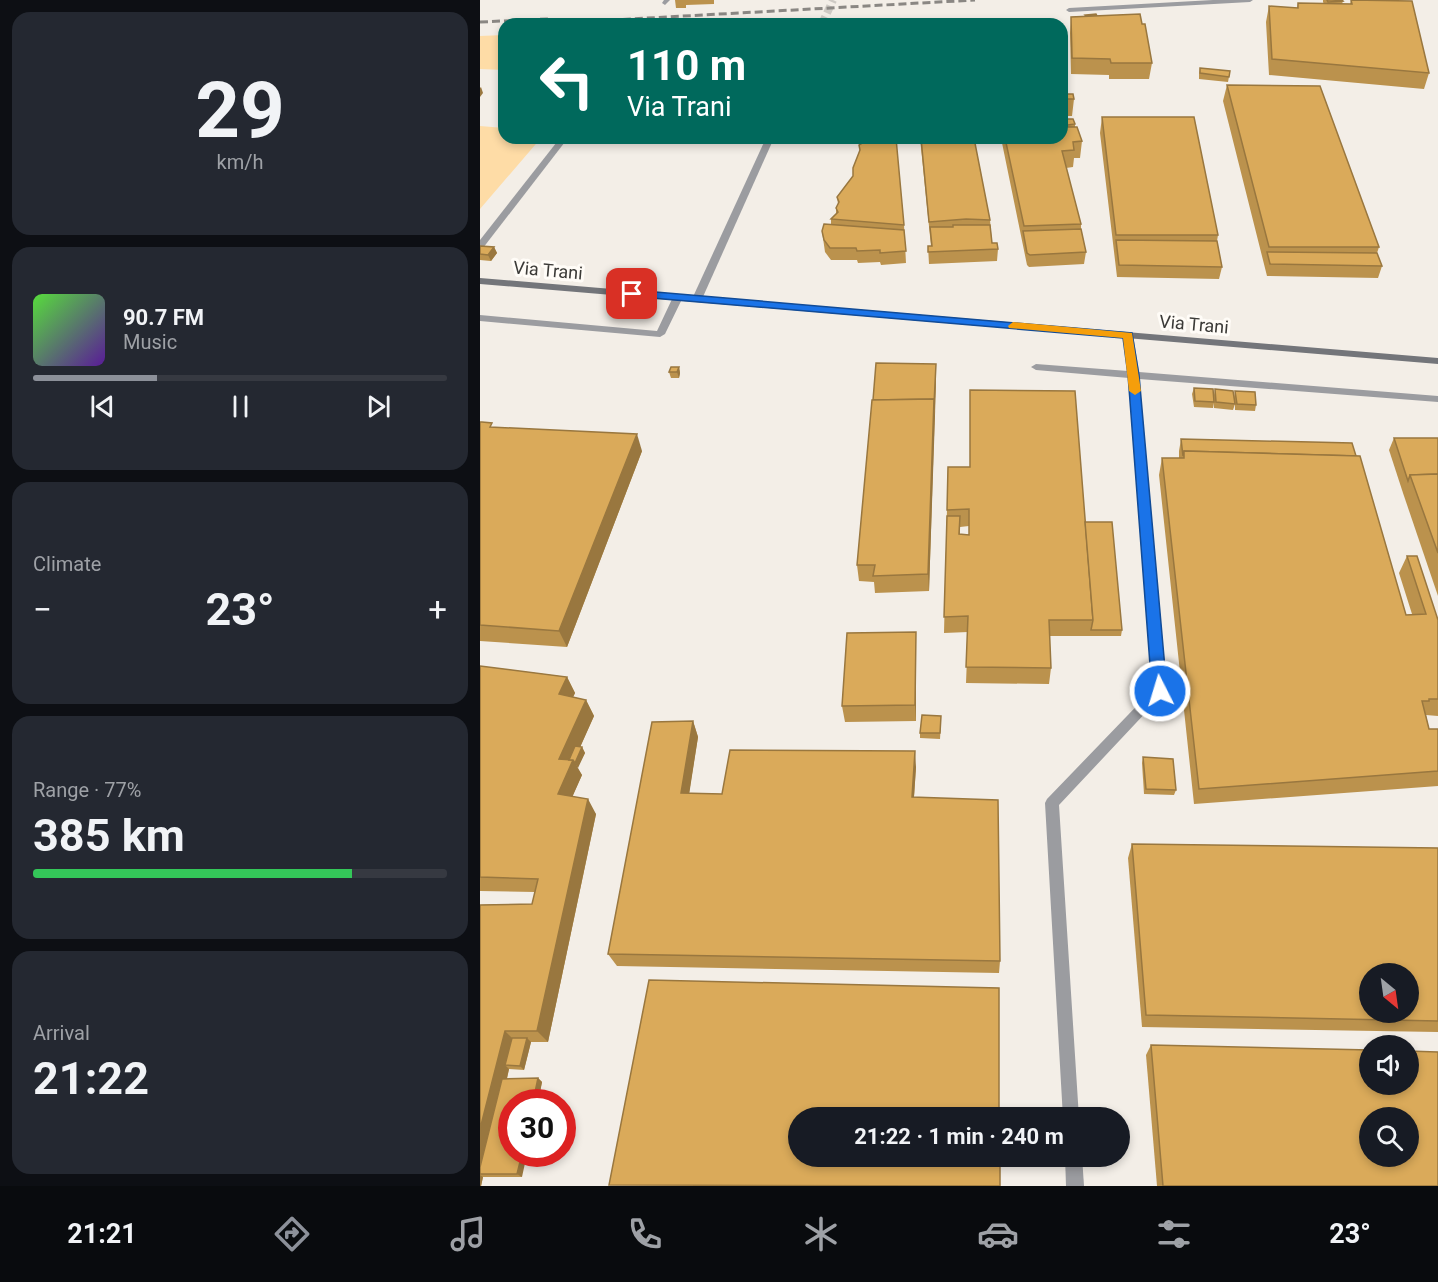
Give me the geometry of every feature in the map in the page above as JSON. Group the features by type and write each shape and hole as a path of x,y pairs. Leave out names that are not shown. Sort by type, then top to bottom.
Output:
{"main road":[{"name":"Via Trani","path":"480,281 1438,361"}],"street":[{"path":"1069,10 1250,0"},
{"path":"480,246 559,144"},
{"path":"697,299 767,144"},
{"path":"480,318 660,334 678,297"},
{"path":"1070,1107 1052,803 1160,691 1134,375 1128,335"},
{"path":"1036,367 1438,399"},
{"path":"1074,1167 1075,1186"}],"shaded area":[{"path":"498,35 498,70 480,69 480,36"},
{"path":"480,126 498,128 498,144 536,144 480,209"}],"building":[{"path":"1327,0 1342,0 1343,1 1328,2"},
{"path":"1351,0 1412,1 1429,73 1272,59 1269,6 1298,8 1298,3 1352,4"},
{"path":"1140,14 1142,24 1145,24 1152,63 1111,63 1110,59 1072,58 1071,17"},
{"path":"1200,68 1230,71 1229,77 1200,73"},
{"path":"1227,85 1320,86 1379,247 1269,247"},
{"path":"1068,94 1073,94 1074,99 1068,99"},
{"path":"1102,117 1194,117 1218,235 1116,235"},
{"path":"1068,119 1073,119 1075,124 1068,125"},
{"path":"1068,127 1077,127 1082,141 1073,142 1074,150 1062,151 1081,224 1024,226 1006,144 1068,144"},
{"path":"897,144 904,225 831,219 838,212 837,197 853,176 853,168 860,150 859,145"},
{"path":"922,144 975,144 990,220 929,222"},
{"path":"824,224 904,230 906,251 880,253 880,250 857,251 856,248 830,248 824,240 822,231"},
{"path":"953,225 990,225 992,243 997,243 998,249 928,252 928,246 932,246 930,227 953,227"},
{"path":"1081,229 1086,252 1030,255 1027,253 1023,231"},
{"path":"1116,240 1217,241 1222,267 1119,265"},
{"path":"480,246 494,247 488,255 480,254"},
{"path":"1267,252 1377,253 1382,266 1270,264"},
{"path":"876,363 936,364 934,404 934,399 873,400"},
{"path":"671,367 679,367 677,372 669,372"},
{"path":"1194,388 1213,389 1214,402 1195,401"},
{"path":"1215,389 1233,391 1235,404 1216,402"},
{"path":"970,390 1075,391 1093,620 1049,620 1051,668 966,667 968,616 944,617 947,516 960,516 959,534 969,535 969,509 947,510 948,467 970,467"},
{"path":"1235,391 1255,392 1256,405 1237,404"},
{"path":"934,399 928,574 873,576 875,565 857,565 872,400"},
{"path":"480,422 492,423 490,427 637,434 559,631 480,625"},
{"path":"1394,438 1438,438 1438,474 1410,475 1408,481"},
{"path":"1181,439 1352,443 1356,456 1184,451 1183,456"},
{"path":"1184,451 1360,456 1406,615 1426,614 1407,556 1417,556 1438,620 1438,699 1422,701 1429,729 1438,729 1438,771 1199,789 1162,458 1184,458"},
{"path":"1438,474 1438,553 1410,475"},
{"path":"1085,522 1112,522 1122,630 1091,630 1093,620"},
{"path":"916,632 915,705 842,706 847,633"},
{"path":"480,666 567,677 559,694 586,700 559,759 573,760 558,794 588,799 537,1031 505,1031 480,1129 480,905 532,904 538,879 480,877"},
{"path":"922,715 941,716 940,733 920,733"},
{"path":"693,721 681,793 722,794 730,750 915,751 912,797 998,800 1000,961 608,954 652,722"},
{"path":"575,746 582,747 575,763 569,760"},
{"path":"1143,757 1173,759 1176,790 1146,789"},
{"path":"1132,844 1438,848 1438,1021 1419,1021 1419,963 1359,963 1359,1019 1146,1015"},
{"path":"649,980 999,988 999,1107 788,1107 788,1167 1000,1167 1000,1186 609,1185"},
{"path":"512,1038 527,1038 520,1066 505,1065"},
{"path":"1151,1045 1359,1050 1359,1095 1419,1095 1419,1051 1438,1052 1438,1186 1163,1186"},
{"path":"538,1078 536,1089 500,1089 502,1079"},
{"path":"498,1095 498,1167 519,1167 517,1174 480,1174"}],"tunnel":[{"path":"825,18 833,0"}],"railway":[{"path":"648,18 975,0"},
{"path":"480,22 498,21"}],"slow traffic":[{"path":"1013,326 1128,335 1135,391"}],"route":[{"path":"632,294 1128,335 1134,375 1160,691"}]}
